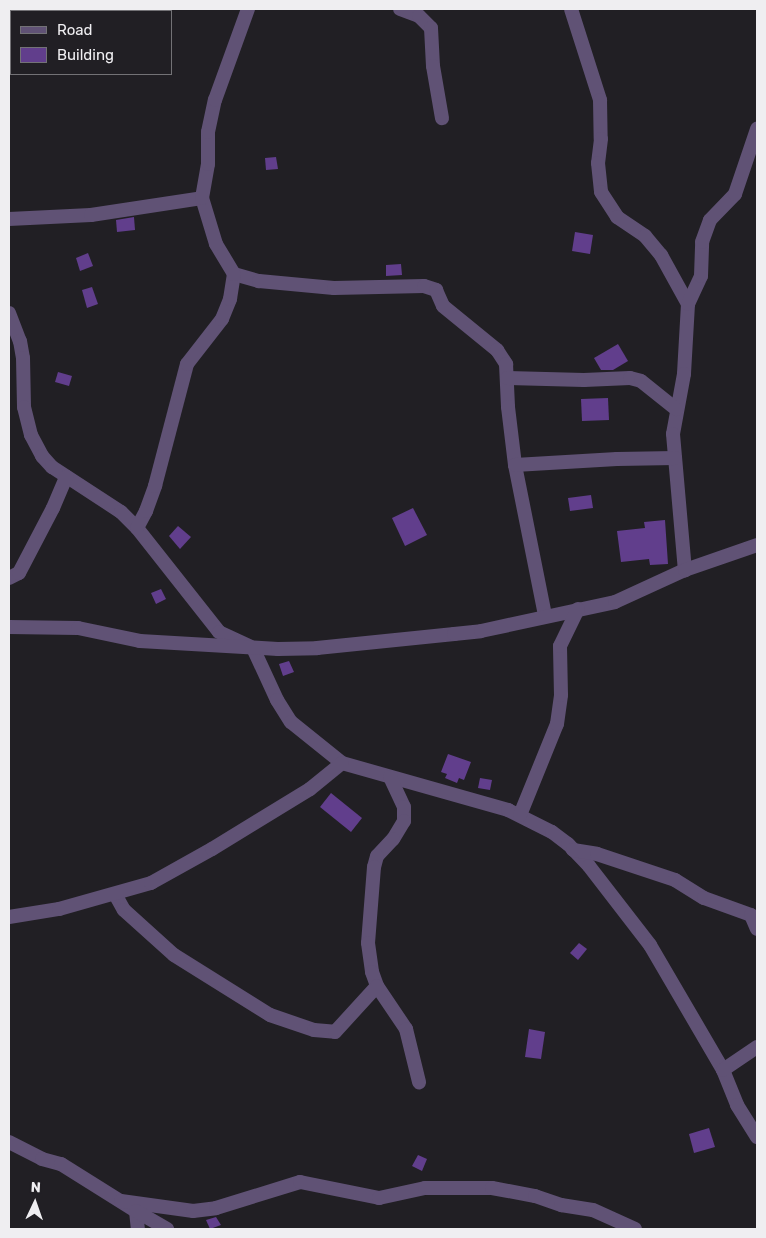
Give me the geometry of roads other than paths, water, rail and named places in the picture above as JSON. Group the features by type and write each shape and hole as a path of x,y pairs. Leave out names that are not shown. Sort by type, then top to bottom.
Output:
{"street":[{"path":"136,528 146,511 155,486 187,364 222,318 230,299 234,274 216,244 202,198 208,164 208,132 215,100 248,9"},
{"path":"400,9 419,16 431,28 433,66 442,118"},
{"path":"571,9 600,100 601,139 598,163 601,192 617,217 645,236 661,255 688,304"},
{"path":"685,570 673,434 676,409 684,374 688,304 701,276 702,242 710,220 735,194 757,128"},
{"path":"9,219 91,215 202,198"},
{"path":"234,274 259,281 334,288 424,286 436,290 443,306 497,350 506,364 508,408 515,465 545,616"},
{"path":"9,313 20,341 23,358 24,407 31,435 42,456 52,467 66,477 121,512 219,632 253,648 277,700 291,722 342,763 520,815 552,832 574,850 604,885 650,945 723,1070 737,1105 757,1137"},
{"path":"507,378 584,380 630,378 642,381 676,409"},
{"path":"515,465 617,459 675,458"},
{"path":"9,578 18,573 53,508 66,477"},
{"path":"9,627 78,628 140,641 253,648 317,648 454,634 481,631 615,602 685,570 757,545"},
{"path":"520,815 556,724 561,695 560,646 578,609"},
{"path":"9,918 59,909 151,883 212,849 310,789 342,763"},
{"path":"390,777 404,807 404,821 393,839 378,856 374,867 368,943 372,972 377,986 406,1029 419,1082"},
{"path":"574,850 596,854 675,880 704,898 751,915 757,929"},
{"path":"115,894 124,910 174,955 270,1015 314,1030 335,1032 377,986"},
{"path":"723,1070 757,1047"},
{"path":"9,1142 42,1159 61,1164 167,1229"},
{"path":"121,1201 193,1211 216,1208 300,1182 379,1198 425,1188 492,1188 535,1196 561,1205 593,1210 635,1229"},
{"path":"136,1211 138,1229"}]}
